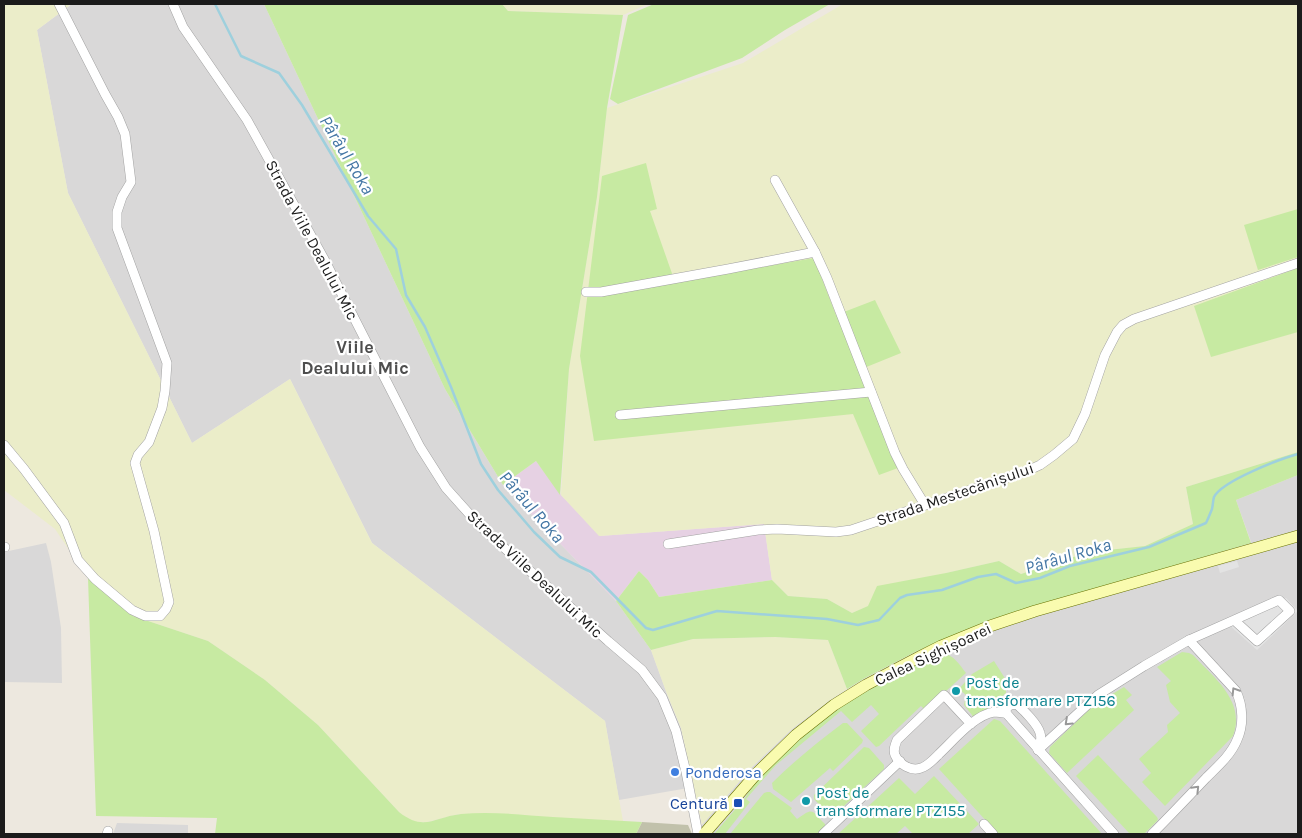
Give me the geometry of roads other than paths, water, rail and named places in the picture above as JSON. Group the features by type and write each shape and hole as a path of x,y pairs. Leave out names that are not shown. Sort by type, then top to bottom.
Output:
{"main road":[{"name":"Calea Sighișoarei","path":"704,834 757,773 796,735 834,705 866,685 920,656 990,626 1035,611 1298,536"}],"street":[{"path":"4,445 64,523 78,560 95,579 132,610 145,616 160,616 169,602 154,530 135,463 138,455 148,442 162,408 167,363 117,228 117,212 122,197 131,182 125,134 59,4"},
{"name":"Strada Viile Dealului Mic","path":"173,4 183,27 247,120 324,259 420,447 446,488 480,526 642,670 662,696 676,731 698,834"},
{"path":"775,180 815,252 903,469 925,505"},
{"path":"586,292 601,292 728,270 815,252"},
{"name":"Strada Mestecănișului","path":"668,544 758,530 836,532 850,530 1027,471 1040,465 1073,439 1085,414 1105,355 1117,332 1123,325 1134,319 1298,263"},
{"path":"620,415 871,392"},
{"path":"1038,750 1098,695 1190,640 1234,620 1279,600 1290,611 1257,641 1234,620"},
{"path":"1152,834 1230,751 1238,738 1240,729 1241,708 1236,691 1190,640"},
{"path":"971,724 944,695 897,740 894,748 895,756 911,770 920,768 929,763 971,724 994,712 1006,713 1114,834"},
{"path":"1006,713 1006,709 1010,705 1016,704 1023,709 1040,733 1041,743 1038,750"},
{"path":"824,834 900,761"},
{"path":"984,824 993,834"}],"waterway":[{"name":"Pârâul Roka","path":"215,4 241,56 279,73 302,105 368,216 396,249 406,295 425,327 481,464 498,490 534,532 560,557 591,572 646,628 653,630 717,611 827,619 858,625 879,620 900,598 907,595 942,590 978,577 996,574 1016,583 1040,578 1070,566 1149,547 1206,523 1212,509 1214,497 1228,484 1252,471 1298,454"}],"place":[{"name":"Post de transformare PTZ156","path":"956,691"},
{"name":"Ponderosa","path":"675,772"},
{"name":"Post de transformare PTZ155","path":"806,801"},
{"name":"Centură","path":"738,803"}],"district":[{"name":"Viile Dealului Mic","path":"355,357"}]}
